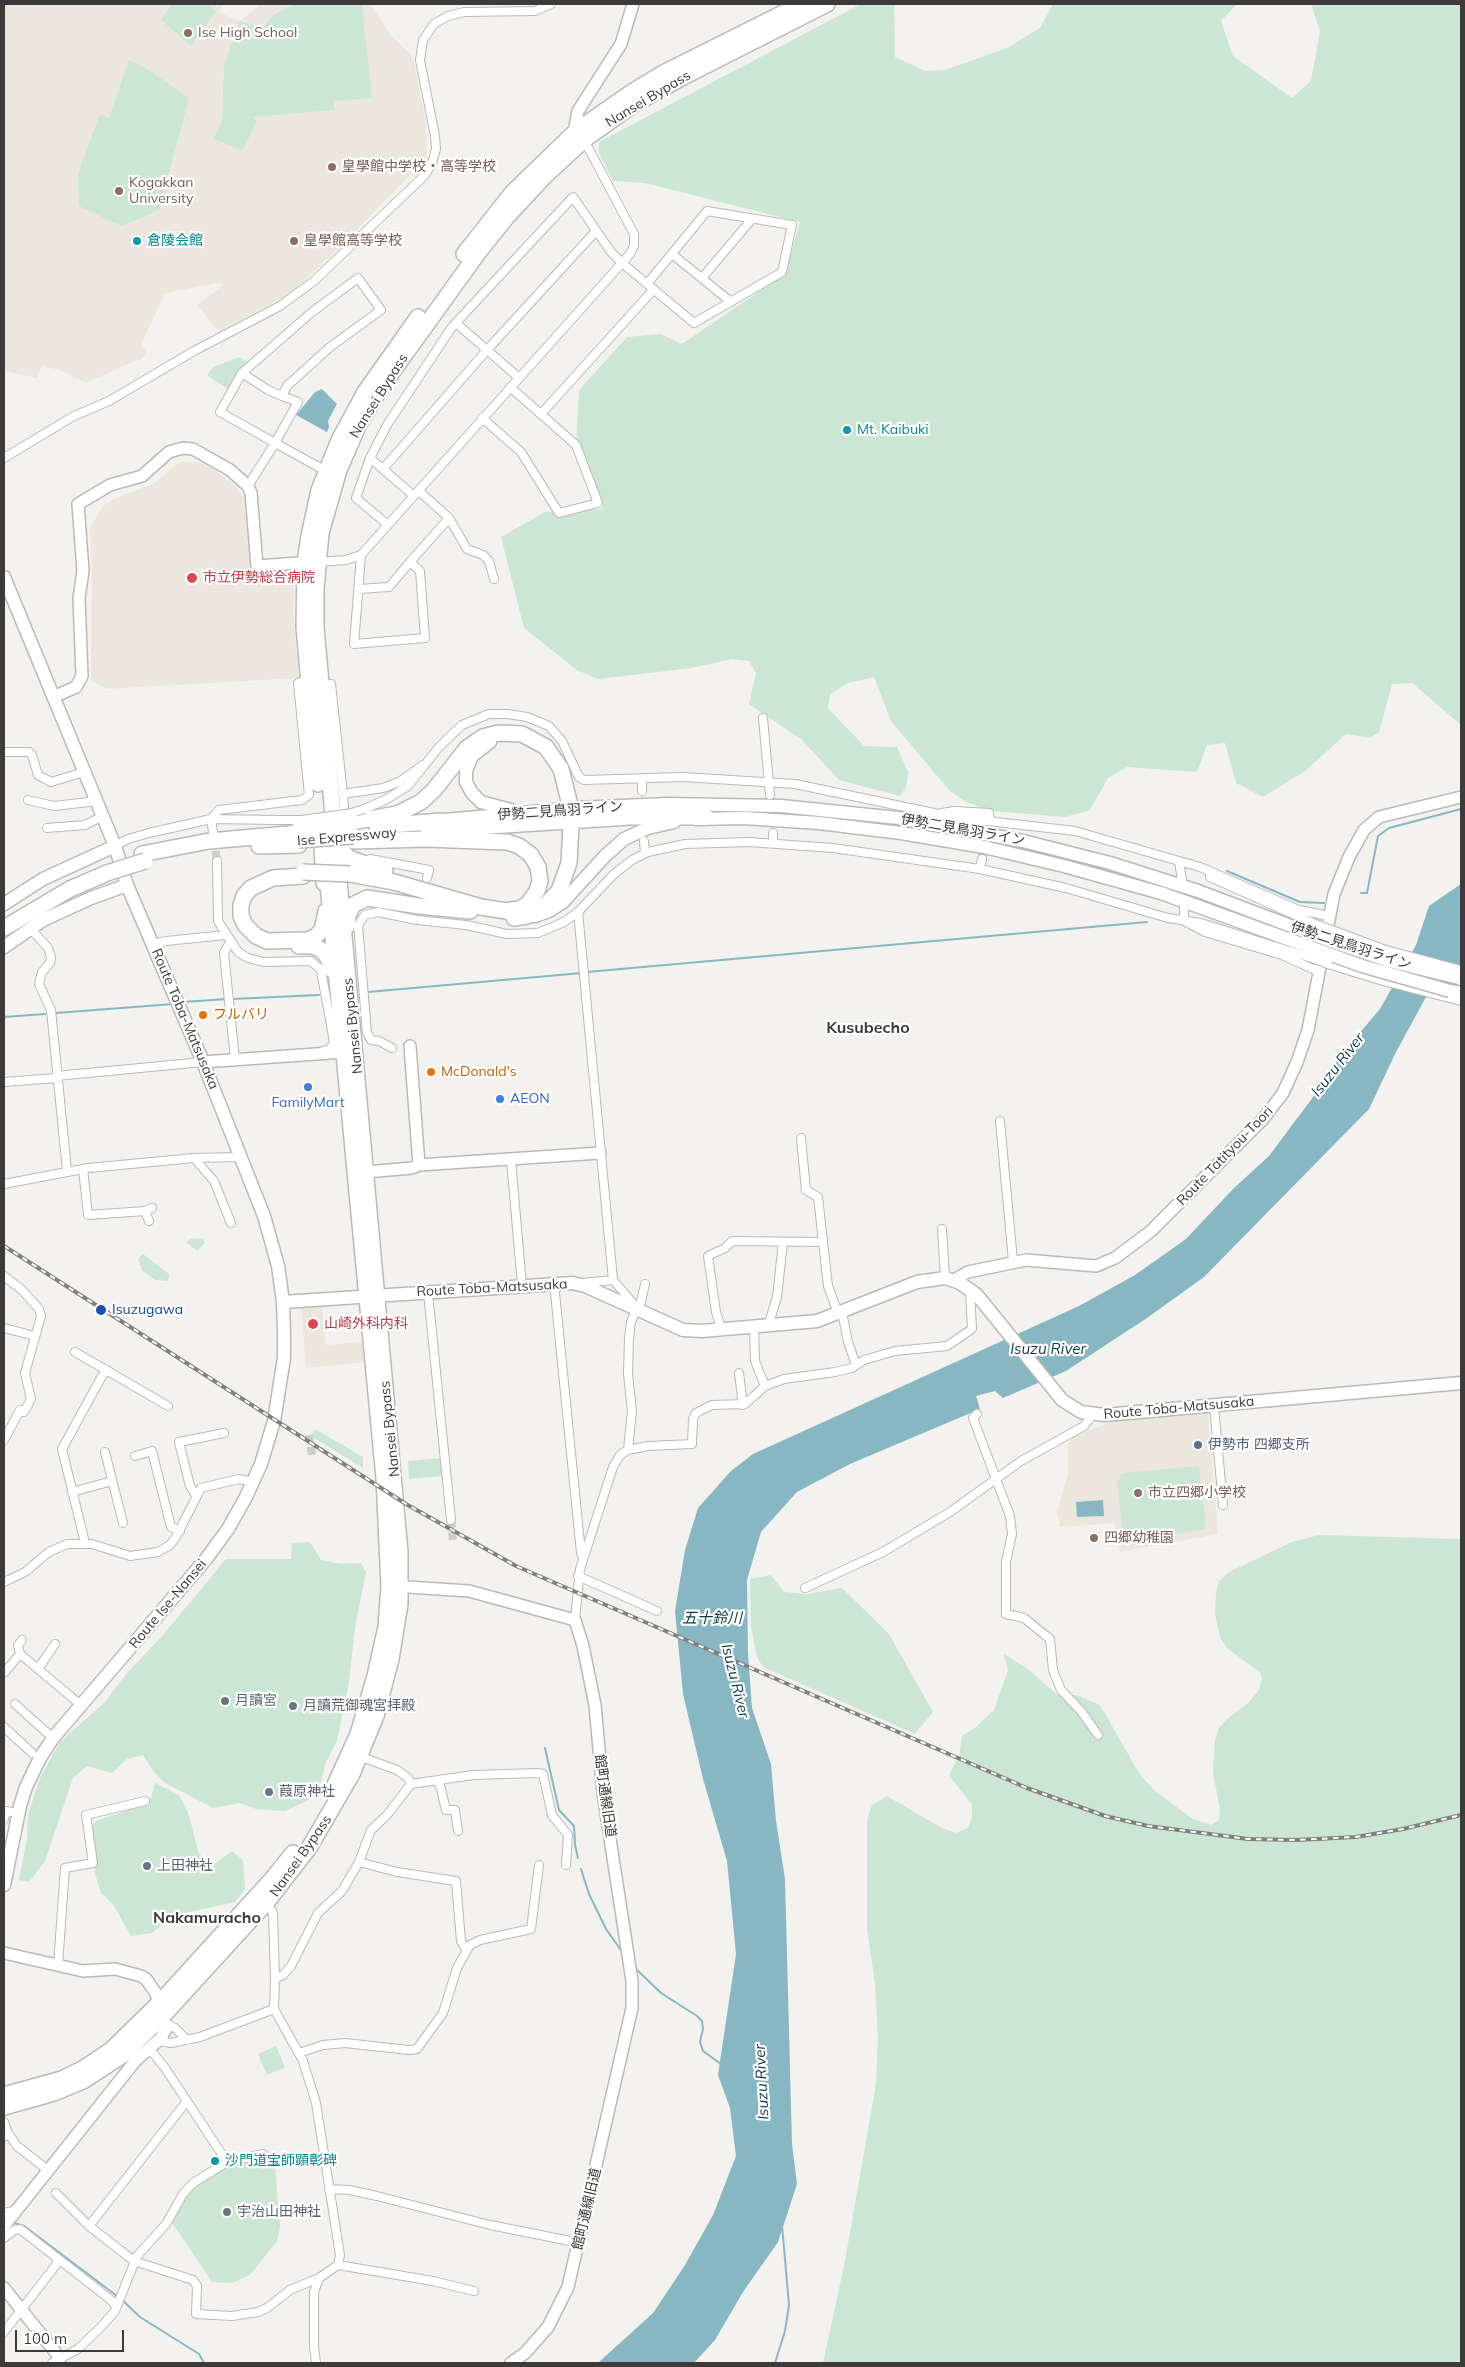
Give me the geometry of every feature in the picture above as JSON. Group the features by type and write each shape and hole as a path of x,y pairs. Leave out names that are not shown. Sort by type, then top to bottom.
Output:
{"highway":[{"name":"Nansei Bypass","path":"311,562 308,536 326,471 339,440 365,392 456,264 512,193 632,92 665,72 801,4"},
{"name":"Nansei Bypass","path":"372,1295 344,1052 345,1004 336,796 304,627 311,562 339,470 359,424 380,389 445,297 506,218 580,136 683,77 827,4"},
{"name":"Nansei Bypass","path":"4,2106 54,2093 82,2081 123,2055 163,2014 263,1898 311,1828 339,1778 352,1748 380,1660 395,1587 384,1478 366,1172 322,818 315,683"},
{"path":"353,832 414,806 434,790 467,748 483,737 498,733 514,733 529,736 551,751 561,769 569,804"},
{"path":"336,796 341,847 349,858 439,888 476,909"},
{"name":"Ise Expressway","path":"353,832 629,817 706,818"},
{"path":"303,874 267,879 251,888 242,900 243,921 247,929 266,941 279,942 310,939 318,934 324,925 326,907 320,844 322,818"},
{"name":"Ise Expressway","path":"353,832 445,820"},
{"path":"345,1004 347,920 350,910 357,902 372,898 419,906 476,909 515,914 542,909 559,891 569,862 568,825"},
{"path":"299,837 353,832 486,840 514,844 531,855 538,867 540,876 539,886 531,900 515,914"},
{"name":"Ise Expressway","path":"4,920 69,886 144,858 194,843 260,836 299,837"},
{"name":"Ise Expressway","path":"144,858 299,837"},
{"path":"345,1004 330,962 320,949 312,946 282,948 263,945 247,936 237,922 235,911 237,899 247,885 264,875 350,876 476,909"},
{"name":"Ise Expressway","path":"4,928 69,886"},
{"name":"Nansei Bypass","path":"4,2095 50,2083 92,2063 125,2038 163,2014"}],"main road":[{"name":"Route Toba-Matsusaka","path":"4,577 115,846 127,885 203,1062 241,1157 271,1239 283,1302 554,1283 577,1284 683,1330 702,1331 817,1321 917,1282 949,1279 970,1290 984,1302 1049,1386 1071,1407 1093,1414 1105,1415 1214,1406 1461,1383"},
{"path":"504,739 525,742 538,749 552,764 569,804 512,810 488,806 476,798 468,788 465,776 469,761 480,748 491,742 504,739"},
{"name":"伊勢二見鳥羽ライン","path":"445,820 569,804 741,804 850,812 939,824 1023,841 1110,863 1198,891 1389,961 1460,976"},
{"name":"伊勢二見鳥羽ライン","path":"515,914 541,914 563,902 611,850 632,835 658,824 706,818 785,820 844,826 984,847 1064,866 1161,893 1316,956 1362,966 1456,992"},
{"path":"4,904 43,879 115,846"},
{"path":"4,947 30,928 91,898 127,885"},
{"name":"Route Ise-Nansei","path":"4,1886 18,1813 31,1775 53,1738 206,1559 237,1514 253,1482 267,1447 279,1394 284,1358 283,1302"}],"street":[{"path":"4,458 72,417 109,402 194,351 280,306 314,281 425,175 432,163 436,149 435,136 420,60 423,40 434,24 448,16 464,12 535,11 551,4"},
{"path":"53,697 76,687 82,676 79,598 83,572 78,504 110,485 142,476 169,452 183,448 193,449 230,470 248,486 251,494 256,566 346,560 361,555 518,377 622,263 632,249 634,234 574,127 578,111 620,44 633,4"},
{"path":"388,526 356,498 370,458 400,402 456,323 573,196 596,231 622,263 694,324 782,272 792,225 707,211 647,284"},
{"path":"702,278 752,219"},
{"path":"383,469 487,350 596,231"},
{"path":"672,254 731,302"},
{"path":"282,396 287,386 330,347 381,310 358,278 312,312 242,373 220,412 326,471"},
{"path":"541,414 654,289"},
{"path":"456,323 518,377"},
{"path":"242,373 268,390 298,402 248,486"},
{"path":"482,418 521,452 559,513 598,503 576,445 510,387"},
{"path":"370,458 448,518 467,549 483,555 489,561 494,579"},
{"path":"359,589 389,587 448,518"},
{"path":"361,555 354,644 425,638 420,571 410,562"},
{"path":"211,819 219,810 302,800 309,795 315,683"},
{"path":"115,846 128,839 149,833 211,819 302,820 352,813 364,809 399,793 416,778 449,735 462,725 489,714 508,714 527,717 548,726 562,741 579,777 584,780 683,777 795,784 838,791 937,814 1075,830 1200,867 1299,910 1329,916"},
{"path":"763,718 770,795"},
{"path":"6,752 29,752 32,755 38,776 51,782 84,772"},
{"path":"427,878 429,870 366,859 353,853 348,847 336,796 383,788 398,782 429,761"},
{"path":"642,778 642,791"},
{"name":"Route Tatityou-Toori","path":"949,1279 968,1272 1013,1261 1026,1260 1096,1266 1114,1258 1151,1231 1263,1120 1283,1093 1297,1062 1308,1030 1315,971 1342,872 1368,824 1388,814 1461,797"},
{"path":"28,800 54,806 96,801"},
{"path":"937,814 955,811 989,813 990,818"},
{"path":"47,828 84,825 103,816"},
{"path":"211,819 213,832"},
{"path":"772,833 773,843"},
{"path":"644,841 645,853"},
{"path":"392,1048 378,1041 371,1040 367,1033 358,925 361,918 374,912 415,920 466,925 517,935 549,929 578,912 623,866 645,853 665,847 700,842 773,843 866,852 980,869 1066,888 1184,921 1211,926 1316,956 1383,982 1461,1001"},
{"path":"980,869 982,858"},
{"path":"216,861 217,917 228,939 238,952 256,961 274,963 310,961 319,967 322,974 334,1042 330,1049 316,1054"},
{"path":"1179,861 1182,880"},
{"path":"1179,861 1221,883 1331,931 1460,976"},
{"path":"1184,906 1184,921"},
{"path":"415,920 417,911"},
{"path":"578,912 613,1280 638,1309"},
{"path":"1184,921 1205,932 1282,955 1315,971"},
{"path":"30,928 51,954 51,962 42,972 39,984 51,1010 56,1077 67,1171"},
{"path":"153,944 166,941 228,939"},
{"path":"228,939 224,953 235,1059"},
{"path":"410,1046 419,1165"},
{"path":"4,1082 235,1059 344,1052"},
{"path":"1000,1121 1013,1261"},
{"path":"801,1138 806,1190 818,1197 828,1286 840,1312 856,1365"},
{"path":"366,1172 412,1168 419,1165 600,1153"},
{"path":"4,1184 83,1169 194,1158 241,1157"},
{"path":"194,1158 214,1181 231,1223"},
{"path":"511,1160 522,1285"},
{"path":"83,1169 88,1215 148,1209 149,1221"},
{"path":"942,1229 949,1279"},
{"path":"721,1328 716,1312 708,1256 725,1248 732,1241 822,1242"},
{"path":"768,1326 777,1297 783,1242"},
{"path":"4,1276 22,1290 39,1309 41,1316 25,1373 31,1399 24,1412 20,1410 7,1427 4,1440"},
{"path":"577,1284 613,1280"},
{"path":"554,1283 583,1558"},
{"path":"645,1284 638,1309 631,1322 628,1340 629,1390 632,1411 628,1450 692,1444 693,1419 696,1413 712,1405 743,1405 752,1400 765,1386 784,1379 835,1372 856,1365 864,1360 895,1351 947,1346 972,1329 970,1290"},
{"path":"428,1293 451,1520"},
{"path":"754,1327 755,1361 765,1386"},
{"path":"4,1328 31,1335"},
{"path":"75,1352 168,1406"},
{"path":"85,1543 62,1452 63,1446 107,1370"},
{"path":"739,1373 743,1405"},
{"path":"1214,1406 1223,1505"},
{"path":"977,1414 973,1418 994,1479 1004,1498 1012,1534 1006,1562 1006,1614 1024,1618 1050,1640 1053,1670 1061,1690 1081,1711 1098,1735"},
{"path":"805,1588 883,1552 950,1512 1021,1461 1084,1426 1093,1414"},
{"path":"196,1496 190,1486 179,1442 224,1433"},
{"name":"館町通線旧道","path":"511,2363 534,2344 557,2313 568,2287 580,2243 628,2032 633,1989 603,1793 595,1705 583,1646 575,1620 578,1576 583,1558 617,1457 628,1450"},
{"path":"135,1456 152,1451 171,1527 180,1531"},
{"path":"105,1452 123,1523"},
{"path":"4,1582 25,1572 55,1548 67,1544 85,1543 130,1556 139,1556 164,1549 180,1531 201,1488 231,1480 246,1479 253,1482"},
{"path":"72,1492 112,1481"},
{"path":"578,1576 657,1611"},
{"path":"395,1587 439,1588 487,1594 575,1620"},
{"path":"22,1640 18,1645 20,1654 81,1705"},
{"path":"38,1669 55,1644"},
{"path":"5,1672 20,1654"},
{"path":"14,1704 53,1738"},
{"path":"4,1728 32,1753"},
{"path":"367,1760 397,1770 408,1778 411,1784"},
{"path":"275,1979 283,1975 291,1966 318,1913 342,1891 359,1862 371,1830 387,1815 411,1784 473,1775 543,1774 550,1809 568,1835 566,1865"},
{"path":"436,1781 440,1785 446,1810 455,1810 458,1831"},
{"path":"58,1965 65,1868 93,1864 86,1815 145,1801"},
{"path":"4,1819 6,1811 18,1813"},
{"path":"359,1862 383,1869 456,1881 461,1941 466,1949"},
{"path":"299,2053 323,2045 345,2043 409,2050 417,2049 443,2013 457,1968 466,1949 480,1940 531,1929 539,1865"},
{"path":"263,1898 273,1913 274,2010 303,2061 316,2103 338,2242 338,2265"},
{"path":"4,1953 83,1971 115,1969 141,1976 150,1983 163,2014 187,2040"},
{"path":"153,2045 187,2040 274,2010"},
{"path":"4,2226 12,2212 49,2171 153,2045 163,2036 163,2014"},
{"path":"153,2045 227,2162"},
{"path":"89,2226 187,2101"},
{"path":"4,2122 6,2135 49,2171"},
{"path":"4,2288 22,2308 56,2361 78,2349 101,2327 117,2306 134,2261 166,2224 189,2187 227,2162 263,2154 274,2162"},
{"path":"329,2189 349,2190 377,2196 498,2227 580,2243"},
{"path":"56,2193 89,2226 134,2261 193,2280 197,2286 196,2314 232,2316 258,2312 267,2308 290,2290 319,2278 338,2265 433,2281 474,2291"},
{"path":"4,2238 14,2230 20,2230 117,2306"},
{"path":"4,2332 56,2265 57,2259"},
{"path":"316,2363 314,2347 314,2292 319,2278"}],"shaded area":[{"name":"Kogakkan University","path":"4,4 223,4 218,12 240,21 261,4 370,4 390,34 413,57 426,124 427,158 337,250 292,292 219,332 197,305 222,286 219,283 165,293 141,345 147,353 140,361 137,360 86,383 60,370 42,366 37,378 4,371"},
{"name":"市立伊勢総合病院","path":"183,462 200,462 211,467 236,486 244,499 253,575 286,573 294,581 293,614 299,678 106,689 91,679 92,567 90,528 103,506 116,498 155,483 176,465"},
{"name":"山崎外科内科","path":"322,1304 326,1345 362,1342 364,1362 306,1368 301,1306"},
{"name":"市立四郷小学校","path":"1159,1412 1208,1412 1218,1534 1120,1552 1115,1523 1060,1527 1057,1512 1068,1474 1068,1443 1073,1436 1114,1421"}],"green space":[{"name":"Ise High School","path":"172,4 207,4 216,11 191,46 161,20"},
{"path":"294,4 362,4 372,98 334,101 334,110 252,117 257,121 242,151 214,138 222,121 224,65 240,21 262,29 272,16"},
{"path":"861,4 894,4 895,57 925,71 945,70 1007,48 1040,28 1053,4 1237,4 1221,21 1233,56 1292,98 1311,81 1320,31 1311,4 1461,4 1461,725 1412,683 1392,684 1379,732 1370,738 1346,734 1305,771 1263,797 1236,783 1225,743 1207,745 1197,772 1127,767 1108,778 1090,810 1065,817 991,811 966,802 950,791 891,721 874,677 848,683 830,694 828,708 864,746 897,747 908,772 906,787 900,796 839,780 801,739 749,704 756,673 749,661 732,659 691,668 598,679 577,670 524,628 501,537 545,512 603,509 576,445 579,390 627,337 661,334 682,344 785,274 800,222 645,183 613,181 599,153 599,142"},
{"path":"129,60 144,67 189,98 159,210 122,226 79,206 78,174 100,114 109,118"},
{"path":"240,357 249,363 234,377 228,389 207,375 213,367"},
{"path":"203,1238 205,1243 197,1251 186,1242 190,1239"},
{"path":"143,1254 169,1274 168,1281 155,1280 142,1270 138,1259"},
{"path":"315,1429 363,1457 363,1468 311,1436"},
{"path":"441,1458 442,1476 409,1479 408,1461"},
{"path":"1199,1466 1206,1529 1124,1542 1117,1484 1122,1473"},
{"path":"1319,1535 1461,1539 1461,2363 823,2363 845,2261 876,2084 878,2037 875,1984 867,1928 867,1820 872,1805 887,1796 940,1827 956,1833 968,1828 972,1817 972,1805 949,1775 959,1756 962,1736 976,1727 994,1710 1008,1670 1004,1654 1029,1670 1056,1694 1076,1695 1100,1705 1140,1775 1156,1792 1193,1819 1211,1825 1219,1820 1220,1810 1213,1772 1215,1740 1219,1728 1248,1703 1259,1690 1262,1679 1260,1672 1228,1649 1220,1637 1215,1614 1216,1592 1219,1581 1229,1572 1292,1542"},
{"path":"310,1542 321,1560 341,1564 361,1563 366,1572 355,1627 349,1682 337,1741 326,1762 317,1796 285,1811 256,1809 240,1803 213,1808 165,1783 153,1771 143,1755 127,1759 112,1773 87,1766 73,1778 45,1861 29,1882 19,1880 27,1839 28,1815 40,1778 60,1742 104,1703 127,1673 163,1635 226,1559 291,1559 292,1543"},
{"path":"771,1575 784,1592 807,1594 842,1588 889,1634 933,1712 915,1734 763,1667 757,1657 751,1627 750,1579"},
{"name":"上田神社","path":"155,1783 179,1795 189,1815 198,1851 209,1868 232,1851 243,1860 245,1889 235,1902 189,1912 166,1921 152,1933 131,1936 113,1904 101,1893 95,1873 95,1847 92,1827 96,1821 145,1804 151,1798"},
{"path":"276,2046 285,2067 267,2075 258,2054"},
{"name":"宇治山田神社","path":"260,2157 275,2163 280,2227 277,2241 250,2275 232,2283 212,2282 171,2221 180,2203 193,2187 228,2163"}],"water":[{"path":"322,389 337,404 328,421 329,427 327,432 296,415 315,392"},
{"name":"五十鈴川","path":"1461,884 1461,964 1426,997 1396,1052 1369,1109 1204,1277 1147,1318 1066,1371 1003,1398 995,1391 976,1396 980,1409 850,1464 797,1492 761,1532 747,1580 748,1653 752,1708 771,1764 776,1821 785,1879 792,2144 797,2184 778,2242 743,2292 715,2340 694,2363 598,2363 653,2313 685,2265 713,2215 736,2156 730,2108 718,2075 736,1954 727,1861 703,1779 683,1694 675,1611 685,1550 698,1508 731,1471 753,1454 1079,1306 1135,1275 1186,1239 1234,1188 1269,1156 1325,1081 1340,1056 1380,1009 1416,945 1429,906"},
{"path":"1103,1500 1104,1516 1077,1517 1076,1502"}],"waterway":[{"path":"1361,893 1367,893 1378,836 1389,828 1461,809"},
{"path":"1227,871 1300,902 1324,903"},
{"path":"587,972 1147,922"},
{"path":"368,992 582,973"},
{"path":"232,999 319,995"},
{"path":"182,1002 227,999"},
{"path":"56,1013 173,1004"},
{"path":"4,1017 45,1014"},
{"path":"545,1748 559,1810 574,1826 578,1858"},
{"path":"581,1869 589,1894 606,1929 623,1953"},
{"path":"634,1967 661,1993 702,2021 703,2029 700,2042 703,2051 721,2064"},
{"path":"14,2223 24,2226 117,2296"},
{"path":"775,2363 785,2331 789,2305 782,2225"},
{"path":"121,2299 140,2317 199,2354 204,2363"}],"tunnel":[{"path":"982,859 990,818"},
{"path":"214,839 217,861"},
{"path":"309,1435 312,1456"},
{"path":"451,1520 453,1542"}],"railway":[{"path":"4,1246 406,1504 516,1566 1027,1788 1105,1816 1148,1826 1248,1839 1296,1840 1356,1837 1403,1829 1461,1815"}],"place":[{"name":"Ise High School","path":"188,33"},
{"name":"皇學館中学校・高等学校","path":"332,167"},
{"name":"Kogakkan University","path":"119,191"},
{"name":"倉陵会館","path":"137,241"},
{"name":"皇學館高等学校","path":"294,241"},
{"name":"Mt. Kaibuki","path":"847,430"},
{"name":"市立伊勢総合病院","path":"192,578"},
{"name":"フルバリ","path":"203,1015"},
{"name":"McDonald's","path":"431,1072"},
{"name":"FamilyMart","path":"308,1087"},
{"name":"AEON","path":"500,1099"},
{"name":"Isuzugawa","path":"101,1310"},
{"name":"山崎外科内科","path":"313,1324"},
{"name":"伊勢市 四郷支所","path":"1198,1445"},
{"name":"市立四郷小学校","path":"1138,1493"},
{"name":"四郷幼稚園","path":"1094,1538"},
{"name":"月讀宮","path":"225,1701"},
{"name":"月讀荒御魂宮拝殿","path":"293,1706"},
{"name":"葭原神社","path":"269,1792"},
{"name":"上田神社","path":"147,1866"},
{"name":"沙門道宝師顕彰碑","path":"215,2161"},
{"name":"宇治山田神社","path":"227,2212"}],"district":[{"name":"Kusubecho","path":"868,1028"},
{"name":"Nakamuracho","path":"207,1918"}],"water label":[{"name":"Isuzu River","path":"1338,1065"},
{"name":"Isuzu River","path":"1048,1349"},
{"name":"Isuzu River","path":"735,1681"},
{"name":"Isuzu River","path":"762,2082"}]}
